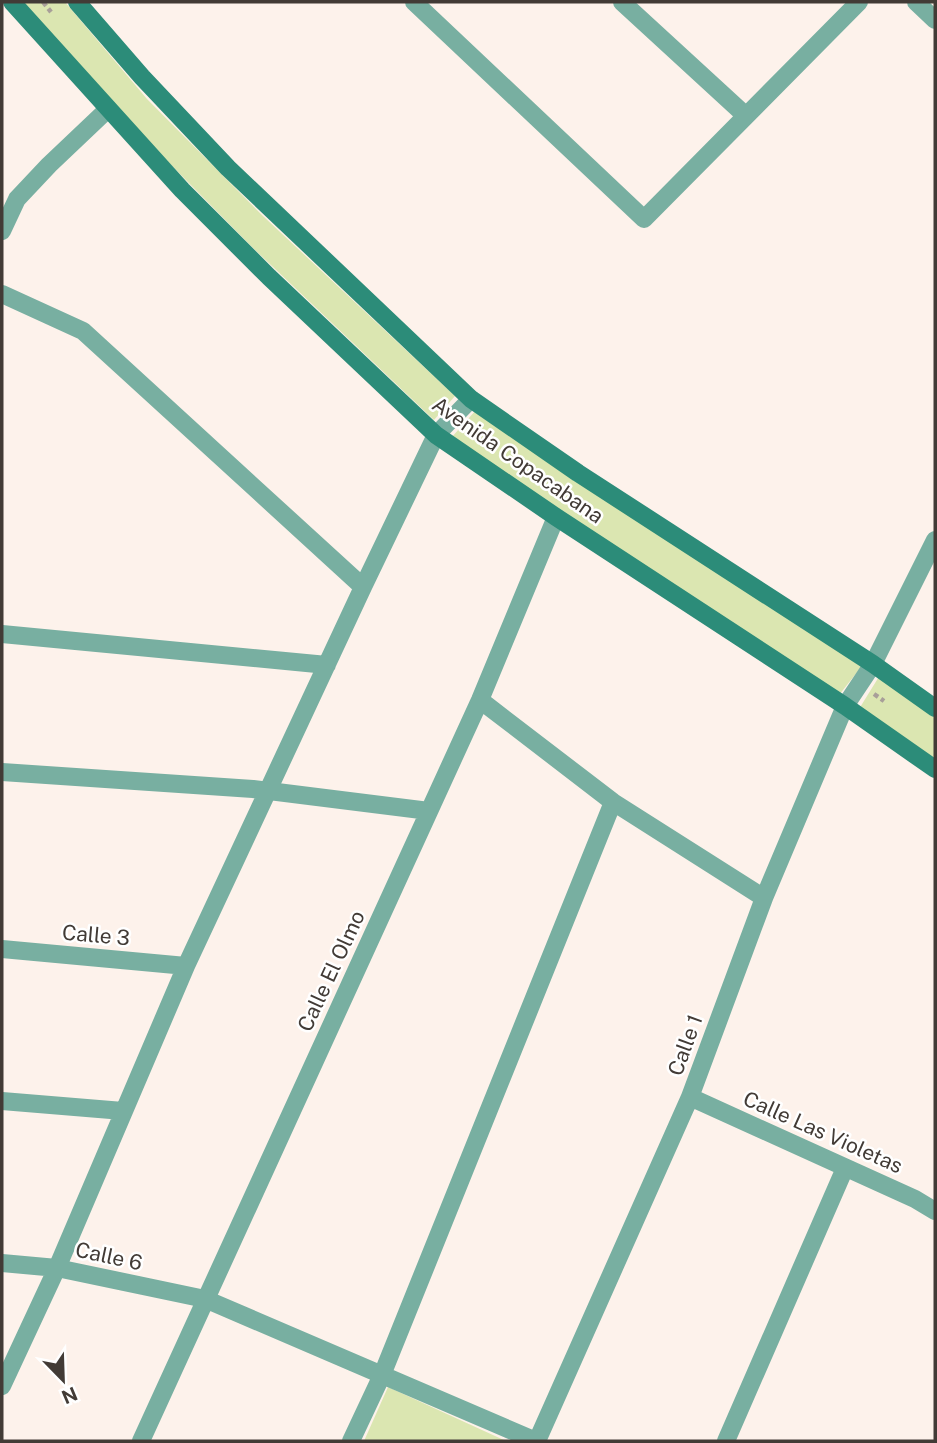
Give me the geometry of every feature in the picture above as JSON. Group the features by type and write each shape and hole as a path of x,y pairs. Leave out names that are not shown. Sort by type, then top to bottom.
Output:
{"main road":[{"name":"Avenida Copacabana","path":"12,2 182,190 436,435 845,706 935,769"},
{"name":"Avenida Copacabana","path":"77,2 92,11 142,77 228,168 471,399 578,473 873,664 935,708"}],"street":[{"path":"414,2 644,219 859,2"},
{"path":"622,2 745,115"},
{"path":"916,2 935,20"},
{"path":"2,231 18,199 49,165 108,110"},
{"path":"2,294 83,331 363,587"},
{"path":"2,1387 57,1268 186,967 363,587 436,435 471,399"},
{"name":"Calle El Olmo","path":"141,1441 480,700 556,517"},
{"name":"Calle 1","path":"537,1441 690,1097 764,898 845,706 873,664 935,540"},
{"path":"2,634 327,665"},
{"path":"480,700 613,802 764,898"},
{"path":"2,772 267,791 429,811"},
{"path":"351,1441 382,1375 613,802"},
{"name":"Calle 3","path":"2,949 186,967"},
{"name":"Calle Las Violetas","path":"690,1097 935,1211"},
{"path":"2,1101 123,1111"},
{"path":"726,1441 845,1168"},
{"name":"Calle 6","path":"2,1263 57,1268 205,1299 537,1441"}],"green space":[{"path":"23,2 65,2 147,99 263,216 455,396 434,420 252,247 110,103"},
{"path":"476,410 862,666 839,695 451,438"},
{"path":"880,675 935,714 935,762 859,709"},
{"path":"388,1387 506,1441 364,1441"}]}
